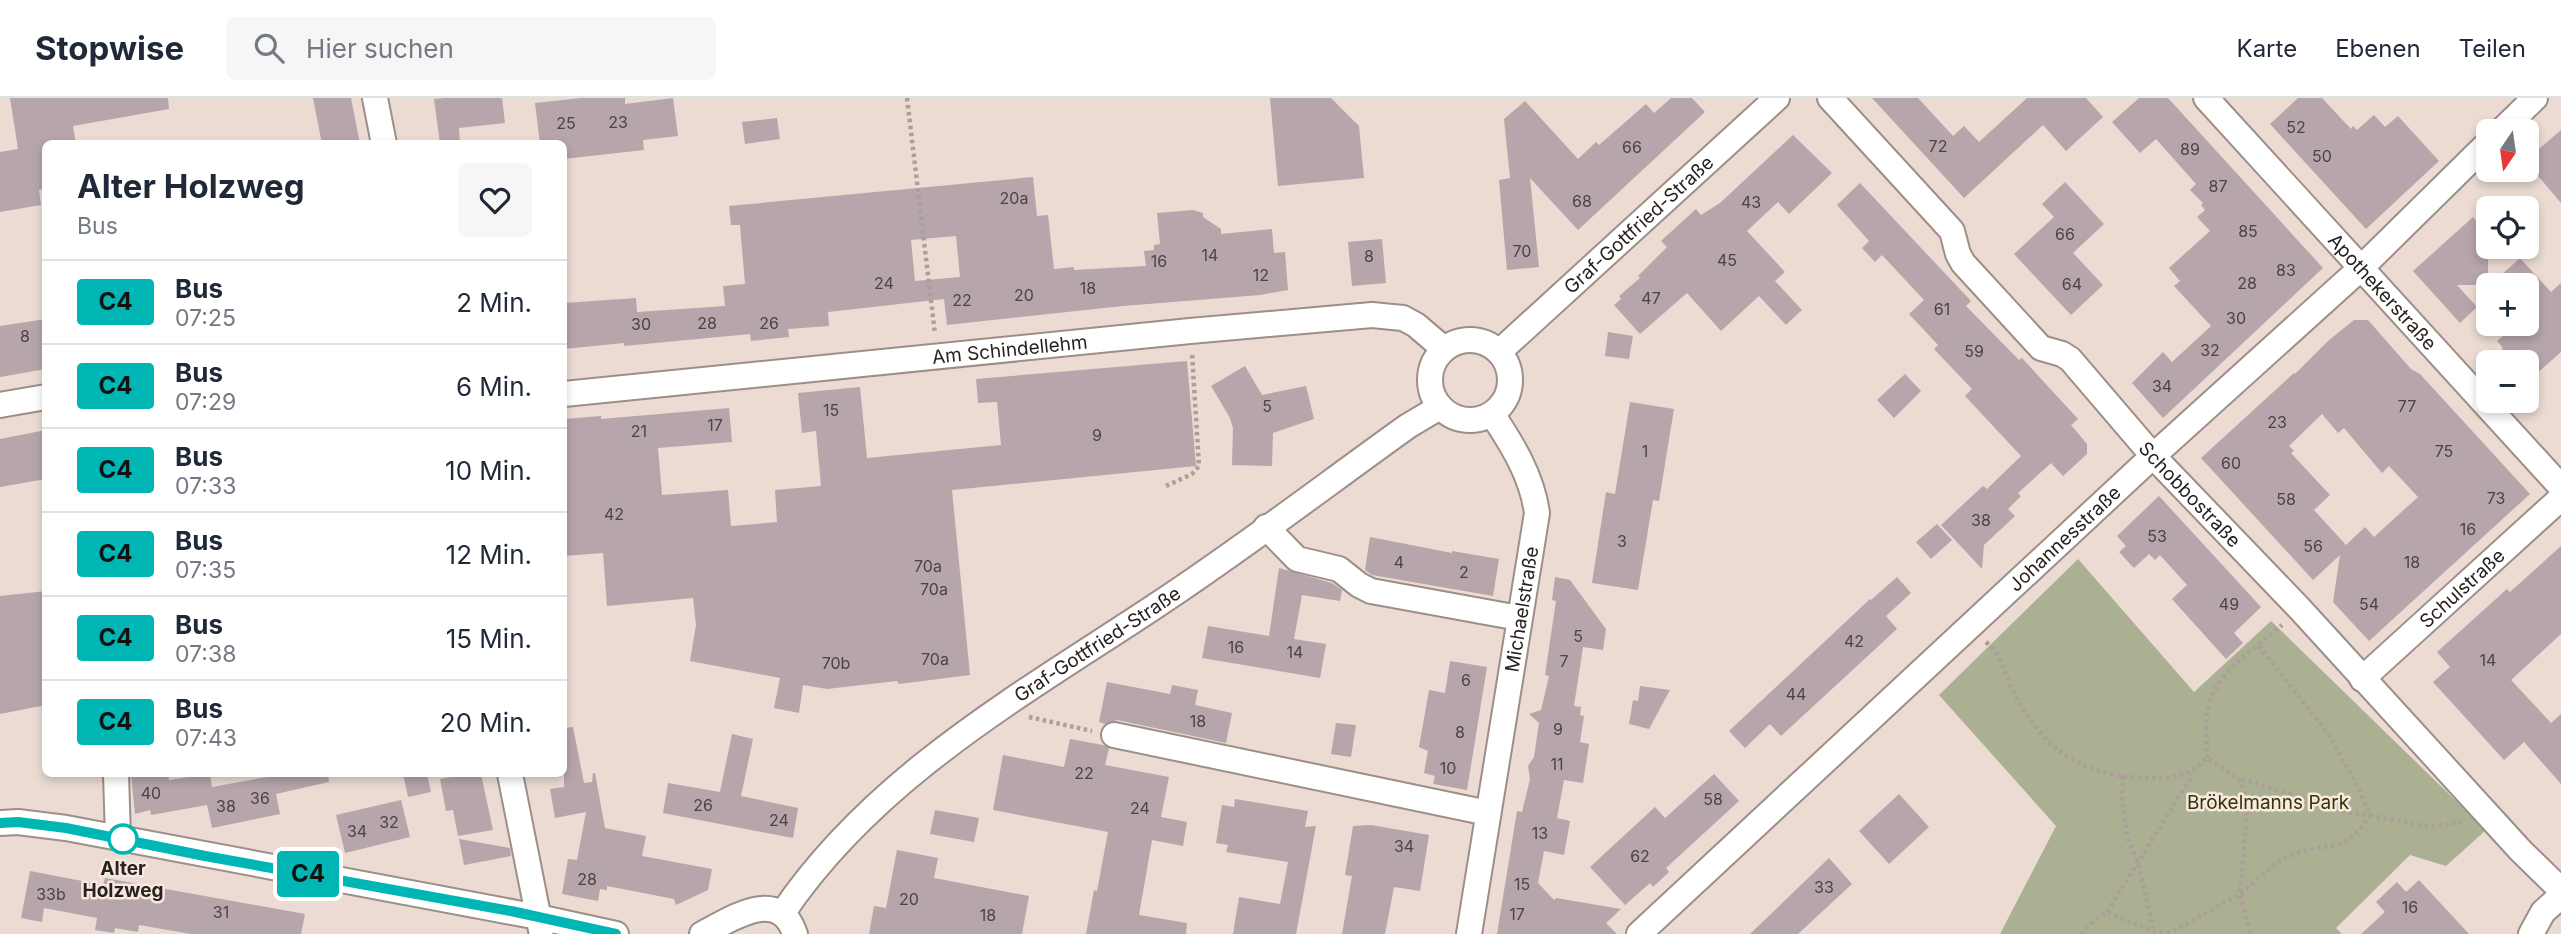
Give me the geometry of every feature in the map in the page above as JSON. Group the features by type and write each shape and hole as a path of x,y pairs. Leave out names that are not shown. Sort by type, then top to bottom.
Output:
{"street":[{"path":"375,98 383,140"},
{"name":"Graf-Gottfried-Straße","path":"1499,352 1777,98"},
{"name":"Schobbostraße","path":"1830,98 1952,231 1963,263 2040,348 2070,359 2153,456 2300,609 2490,817 2561,890"},
{"name":"Apothekerstraße","path":"2207,98 2561,487"},
{"path":"2513,119 2535,98"},
{"name":"Johannesstraße","path":"1639,934 2153,456 2361,268 2476,155"},
{"name":"Am Schindellehm","path":"567,394 1372,315 1395,316 1416,326 1444,349"},
{"path":"1466,340 1490,345 1499,352 1510,373 1510,385 1507,396 1492,414 1465,420 1440,407 1432,393 1430,377 1434,361 1444,349 1466,340"},
{"path":"0,405 42,398"},
{"name":"Graf-Gottfried-Straße","path":"702,934 750,910 767,908 789,924 820,861 888,795 954,741 1156,606 1408,426 1440,407"},
{"name":"Michaelstraße","path":"1469,934 1535,529 1535,502 1521,463 1492,414"},
{"name":"Schulstraße","path":"2362,679 2561,498"},
{"path":"1266,527 1297,559 1339,569 1371,591 1519,618"},
{"path":"1114,735 1488,813"},
{"path":"116,777 118,838"},
{"path":"511,777 540,925"},
{"path":"0,823 18,822 118,838 540,925 616,934"},
{"path":"2531,934 2543,912 2561,896"}],"path":[{"path":"907,98 937,356"},
{"path":"1166,486 1192,474 1199,466 1190,331"},
{"path":"1970,627 1998,654 2022,706 2037,730 2054,748 2074,762 2100,772 2159,779 2181,777 2207,758 2207,710 2214,690 2234,664 2259,646 2300,609"},
{"path":"2259,646 2330,736 2370,815"},
{"path":"1015,700 1029,718 1114,735"},
{"path":"2207,758 2238,778 2346,812 2429,827 2490,817"},
{"path":"2081,934 2095,919 2107,912 2191,772"},
{"path":"2123,776 2123,818 2133,856 2138,863 2154,932"},
{"path":"2238,778 2244,792 2247,811 2240,894 2250,934"},
{"path":"2107,912 2154,932 2172,933 2240,894 2283,858 2310,849 2342,844 2359,830 2370,815"}],"green space":[{"name":"Brökelmanns Park","path":"2078,559 2194,692 2271,621 2486,830 2446,866 2410,855 2336,928 2342,934 2000,934 2056,826 1939,695"}],"building":[{"path":"10,98 168,98 169,109 73,126 75,140 42,140 42,190 39,190 41,205 0,212 0,152 18,149"},
{"path":"313,98 351,98 359,140 321,140"},
{"path":"502,98 505,123 459,128 460,140 439,140 434,99"},
{"path":"581,98 625,98 625,104 673,98 678,136 643,140 644,150 567,159 567,140 540,140 535,103"},
{"path":"1270,98 1331,98 1359,126 1364,178 1278,186"},
{"path":"1671,98 1692,98 1705,112 1578,230 1530,178 1539,267 1507,270 1499,180 1510,178 1504,119 1525,101 1578,159 1596,142 1599,145 1646,104 1654,113"},
{"path":"1872,98 1918,98 1953,136 1964,126 1979,142 2027,98 2086,98 2103,117 2066,151 2043,125 1964,198"},
{"path":"2139,98 2168,98 2323,268 2163,418 2132,383 2163,352 2172,362 2211,326 2174,286 2180,281 2169,268 2210,231 2197,217 2205,210 2201,205 2203,203 2190,190 2196,184 2156,139 2140,153 2112,122"},
{"path":"2298,98 2322,98 2351,129 2353,126 2357,130 2374,115 2385,127 2398,116 2439,161 2366,229 2270,124"},
{"path":"777,118 780,139 745,144 742,122"},
{"path":"2561,130 2561,203 2539,177 2539,149"},
{"path":"1793,135 1832,173 1789,214 1778,202 1747,231 1785,272 1775,281 1802,310 1786,325 1759,296 1721,331 1687,293 1640,334 1614,305 1621,299 1619,296 1640,278 1638,276 1667,247 1661,241 1696,209 1701,215 1720,203"},
{"path":"1033,177 1037,216 1048,215 1054,269 1146,266 1144,251 1154,250 1154,245 1160,244 1157,213 1193,210 1203,213 1203,217 1221,229 1221,234 1272,229 1274,253 1285,252 1288,290 1260,295 1123,306 947,325 944,299 828,312 829,326 788,329 789,337 751,341 750,334 567,349 567,303 636,298 637,312 725,306 723,286 745,284 740,225 731,225 729,206","holes":["956,236 960,277 915,281 911,240"]},
{"path":"2065,182 2104,224 2073,253 2103,285 2071,315 2014,254 2054,217 2042,204"},
{"path":"1860,183 1971,301 1966,306 2019,360 2022,358 2078,419 2071,425 2087,444 2087,454 2063,476 2051,463 2018,493 2021,496 2008,509 2015,516 1984,545 1982,569 1941,525 1983,486 1987,489 2021,456 1965,396 1972,389 1934,349 1938,345 1909,314 1924,300 1882,255 1875,262 1862,248 1869,241 1837,205"},
{"path":"2473,217 2476,221 2476,259 2488,259 2488,273 2476,273 2476,285 2457,285 2476,306 2460,323 2413,271"},
{"path":"1382,239 1386,283 1352,286 1348,242"},
{"path":"2521,259 2534,273 2503,273"},
{"path":"2539,279 2551,292 2561,283 2561,352 2539,371 2539,350 2501,350 2503,348 2497,341 2503,336 2539,336"},
{"path":"42,320 42,370 0,377 0,326"},
{"path":"2354,320 2368,320 2530,494 2369,641 2333,602 2340,555 2313,580 2201,458","holes":["2322,414 2338,433 2344,428 2382,473 2389,466 2418,497 2374,537 2365,527 2346,545 2314,510 2330,495 2291,453 2294,451 2289,446"]},
{"path":"1608,332 1633,336 1629,359 1605,356"},
{"path":"1187,361 1196,466 952,490 970,675 827,689 803,685 799,713 774,708 780,678 690,661 696,625 693,598 607,606 603,553 567,556 567,419 601,416 601,419 729,408 732,442 658,448 662,495 728,490 731,526 777,522 775,490 821,486 816,431 802,433 798,393 860,387 867,458 1001,445 997,402 978,403 976,379"},
{"path":"1245,366 1262,395 1306,386 1314,419 1273,433 1272,466 1232,465 1233,428 1211,386"},
{"path":"1905,374 1921,391 1894,418 1877,400"},
{"path":"1630,402 1674,409 1659,501 1653,500 1638,590 1592,583 1606,492 1615,494"},
{"path":"42,431 42,480 0,487 0,439"},
{"path":"2159,496 2261,607 2234,633 2243,643 2226,659 2172,599 2187,585 2160,555 2155,560 2149,554 2134,568 2119,552 2126,546 2117,536"},
{"path":"1937,524 1952,540 1931,559 1916,542"},
{"path":"1370,537 1499,559 1493,596 1372,575 1365,570"},
{"path":"2561,546 2561,634 2511,680 2551,723 2561,714 2561,784 2524,742 2504,760 2433,682 2450,667 2437,652 2507,589 2510,592"},
{"path":"1279,568 1332,583 1342,590 1340,601 1302,595 1294,639 1326,644 1320,678 1202,658 1208,626 1269,636"},
{"path":"1555,577 1570,580 1606,629 1603,650 1583,647 1574,706 1581,707 1580,715 1584,716 1580,742 1589,744 1583,783 1564,780 1557,818 1570,821 1564,855 1544,851 1538,883 1554,900 1556,898 1621,909 1606,923 1617,934 1497,934 1517,811 1522,812 1530,779 1528,766 1534,757 1539,723 1529,714 1541,710 1549,676 1545,675 1556,601 1552,600"},
{"path":"1897,577 1911,593 1886,616 1897,629 1781,736 1770,724 1745,748 1729,731"},
{"path":"42,591 42,706 0,714 0,596"},
{"path":"1450,661 1487,667 1467,790 1433,784 1435,776 1424,773 1428,751 1419,747 1429,690 1445,693"},
{"path":"1107,682 1170,694 1172,685 1198,690 1195,705 1232,713 1226,743 1117,720 1105,724 1099,722"},
{"path":"1640,686 1670,690 1649,729 1629,724 1633,700 1638,701"},
{"path":"1336,723 1356,725 1351,757 1331,754"},
{"path":"573,727 584,783 592,782 595,773 605,828 646,836 642,856 712,869 708,890 676,905 674,899 607,886 607,890 600,889 598,901 562,894 568,859 577,860 586,812 555,818 550,789 564,787 564,777 567,777 567,728"},
{"path":"732,734 753,739 741,796 798,808 793,838 663,813 668,783 720,792"},
{"path":"1070,739 1109,748 1105,765 1169,777 1161,817 1187,822 1183,846 1152,840 1139,915 1187,923 1186,934 1086,934 1108,832 993,810 1003,755 1064,767"},
{"path":"1714,774 1739,801 1666,868 1669,872 1653,887 1650,883 1625,905 1590,867 1655,807 1665,818"},
{"path":"131,777 168,777 169,780 210,777 212,787 267,777 328,777 329,782 276,794 280,814 212,828 207,805 151,815 150,810 135,814"},
{"path":"404,777 428,777 431,792 408,797"},
{"path":"482,777 493,830 458,836 453,810 446,811 440,779"},
{"path":"1899,794 1929,827 1889,864 1859,831"},
{"path":"1235,799 1308,811 1305,827 1316,826 1296,934 1233,934 1239,897 1280,904 1288,862 1226,852 1228,845 1216,843 1222,805 1234,807"},
{"path":"401,800 410,837 345,853 336,815"},
{"path":"935,810 979,818 974,842 930,834"},
{"path":"1371,825 1429,835 1420,891 1394,887 1385,934 1342,934 1352,876 1345,875 1353,826"},
{"path":"459,839 510,848 511,856 464,865"},
{"path":"897,850 938,858 934,878 1029,896 1022,934 869,934 874,906 886,908"},
{"path":"1829,858 1852,884 1798,934 1750,934"},
{"path":"30,871 103,885 105,878 305,914 301,934 191,934 139,925 138,932 115,928 114,933 95,930 97,918 44,908 42,922 21,918"},
{"path":"2419,880 2469,934 2361,934 2385,912 2376,902 2397,882 2406,892"}],"bus line":[{"name":"C4","path":"0,823 18,822 66,828 511,911 616,934"}],"place":[{"name":"Alter Holzweg","path":"123,839"}]}
